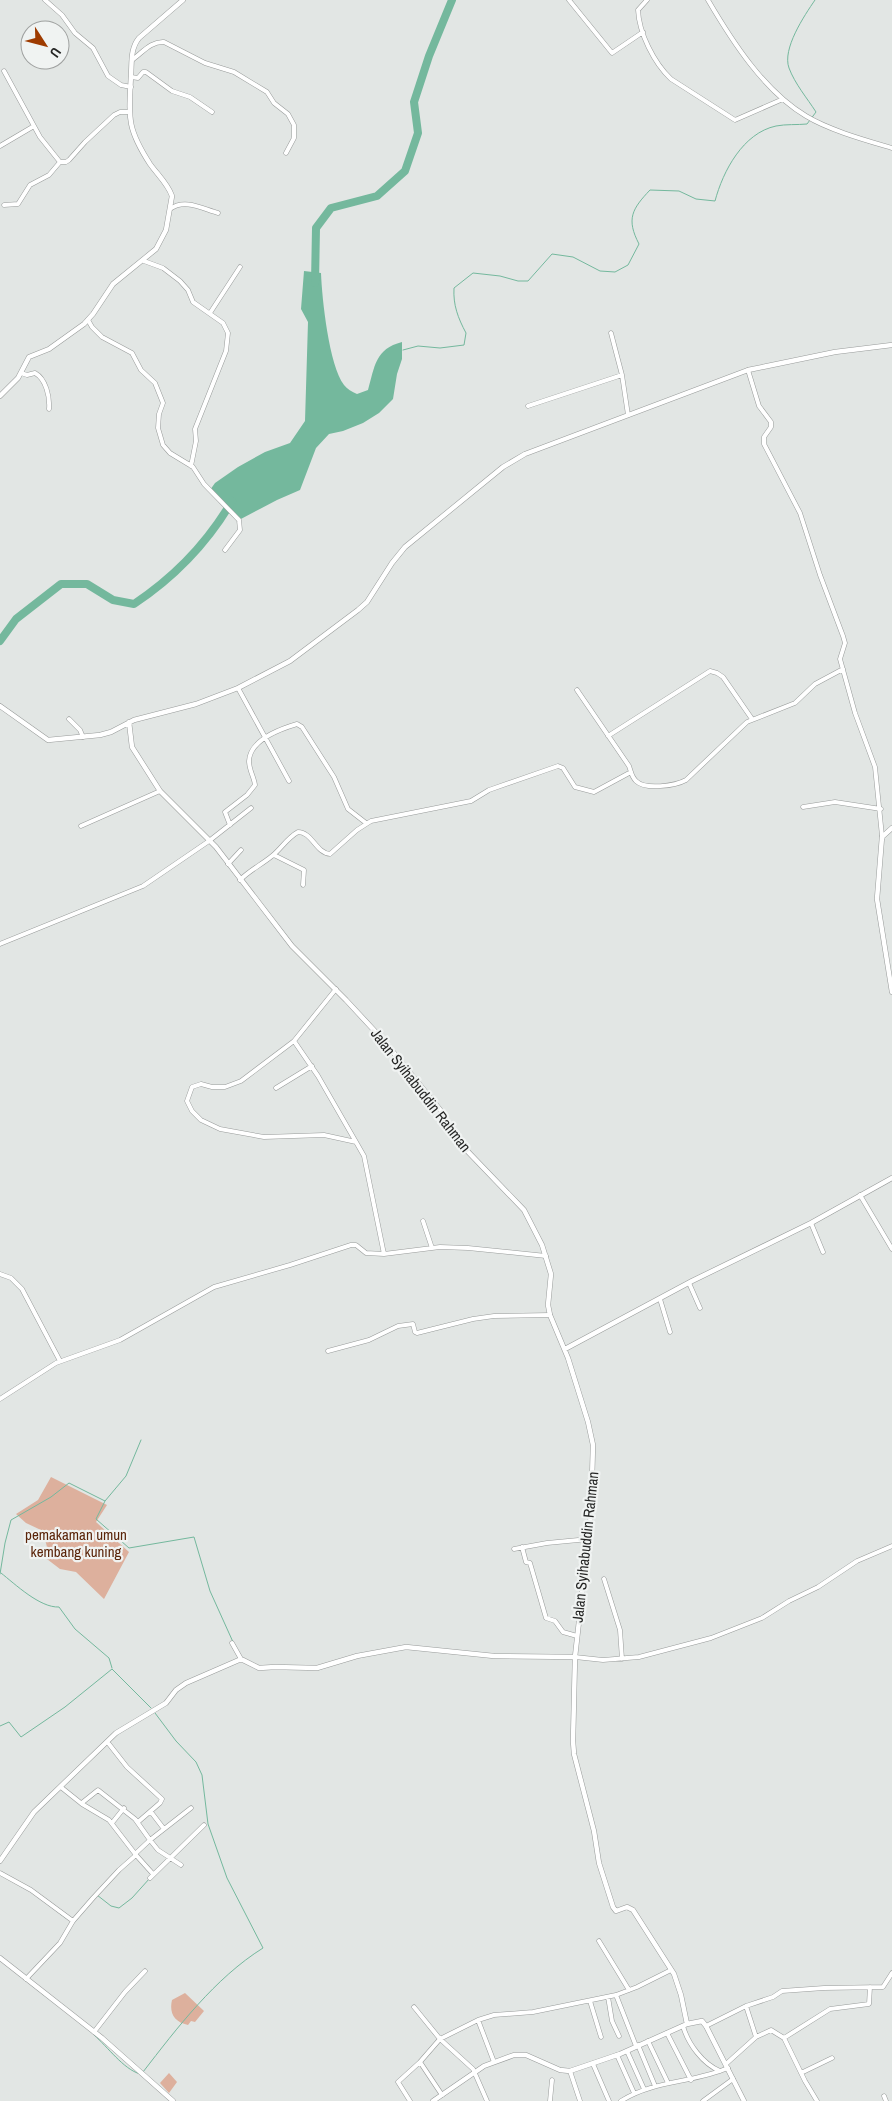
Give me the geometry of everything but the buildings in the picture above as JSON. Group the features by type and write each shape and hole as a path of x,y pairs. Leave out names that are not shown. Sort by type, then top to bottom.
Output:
{"street":[{"path":"45,0 62,15 75,33 93,48 108,76 117,83 131,87"},
{"path":"0,396 21,373 29,357 49,349 88,320 113,284 144,261 160,243 166,230 171,192 150,164 133,134 129,112 133,47 139,38 183,0"},
{"path":"569,0 612,53 643,32"},
{"path":"647,0 638,10 643,32 663,72 671,79 732,119 739,120 783,99"},
{"path":"708,0 736,46 756,71 783,99 804,116 823,125 892,148"},
{"path":"132,60 148,47 164,42 205,63 226,68 248,80 267,92 274,103 292,118 295,131 286,154"},
{"path":"4,71 34,126 60,162 69,160 114,115 120,112 129,112"},
{"path":"131,77 138,78 144,71 167,88 190,97 212,112"},
{"path":"0,146 34,126"},
{"path":"4,205 18,204 30,186 53,172 60,162"},
{"path":"170,209 186,204 218,213"},
{"path":"144,261 171,273 185,285 193,302 210,313 226,328 227,345 195,428 196,441 191,466"},
{"path":"210,313 240,267"},
{"path":"88,320 102,337 132,353 141,370 155,383 163,403 159,414 158,428 163,445 191,466 201,481 239,520 240,530 225,550"},
{"path":"611,333 622,375 628,415"},
{"path":"0,706 44,738 51,740 111,732 130,722 196,704 238,688 300,654 364,606 405,547 503,467 530,452 704,389 748,370 835,352 892,345"},
{"path":"748,370 759,406 771,422 771,428 764,437 764,444 800,513 822,582 844,636 845,643 840,656 843,669 855,713 875,767 881,809 882,836 876,899 892,992"},
{"path":"21,373 27,375 35,373 40,376 48,396 49,409"},
{"path":"528,406 622,375"},
{"path":"577,690 636,782 646,787 682,782 739,728 752,719 798,702 815,684 843,669"},
{"path":"608,736 710,671 723,677 752,719"},
{"path":"238,688 289,781"},
{"path":"69,720 80,730 83,737"},
{"name":"Jalan Syihabuddin Rahman","path":"130,722 132,746 160,791 228,864 292,946 372,1027 441,1111 450,1133 524,1210 546,1256 551,1274 548,1305 550,1316 564,1349 592,1438 593,1471 588,1539 575,1657 574,1754 594,1832 604,1883 614,1910 618,1911 627,1907 632,1908 671,1970 680,1995 685,2025"},
{"path":"230,825 225,812 254,787 255,783 249,764 250,756 256,746 275,732 297,724 302,727 334,777 348,810 366,823"},
{"path":"240,880 274,855 291,836 301,832 306,834 324,853 330,854 366,823 385,817 471,801 489,790 558,766 563,768 575,787 592,792 631,772"},
{"path":"81,826 160,791"},
{"path":"802,807 835,802 881,809"},
{"path":"0,944 143,886 252,808"},
{"path":"882,836 892,828"},
{"path":"228,864 241,850"},
{"path":"274,855 303,868 303,886"},
{"path":"336,989 294,1041 236,1084 225,1087 212,1087 202,1084 192,1086 187,1099 188,1106 202,1120 220,1129 264,1137 324,1135 356,1142"},
{"path":"294,1041 312,1066 364,1156 384,1254"},
{"path":"276,1088 312,1066"},
{"path":"564,1349 689,1283 810,1223 892,1178"},
{"path":"860,1195 892,1249"},
{"path":"423,1221 432,1248"},
{"path":"810,1223 823,1252"},
{"path":"0,1398 60,1361 120,1340 178,1305 220,1284 285,1267 351,1245 356,1245 366,1253 384,1254 432,1248 468,1248 546,1256"},
{"path":"0,1274 11,1278 22,1289 60,1361"},
{"path":"689,1283 700,1308"},
{"path":"660,1299 670,1332"},
{"path":"328,1351 369,1340 404,1325 413,1324 416,1333 473,1319 494,1316 550,1316"},
{"path":"514,1549 547,1543 588,1539"},
{"path":"232,1644 241,1659 259,1668 275,1666 317,1668 357,1656 406,1647 494,1656 622,1659 686,1646 762,1618 789,1601 818,1587 857,1561 892,1546"},
{"path":"522,1548 526,1562 530,1563 546,1618 555,1622 564,1632 577,1636"},
{"path":"604,1579 620,1627 622,1659"},
{"path":"0,1861 34,1812 116,1733 166,1703 176,1690 186,1683 241,1659"},
{"path":"109,1744 127,1767 161,1797 161,1802 138,1822"},
{"path":"62,1788 82,1804 112,1823 151,1876 171,1860 204,1825"},
{"path":"83,1802 98,1790 124,1808 138,1822 157,1849 181,1866"},
{"path":"112,1823 124,1808"},
{"path":"26,1981 56,1948 85,1907 119,1870 150,1840 191,1808"},
{"path":"151,1812 164,1829"},
{"path":"0,1873 31,1890 72,1923"},
{"path":"599,1941 630,1990"},
{"path":"0,1958 26,1981 94,2032 135,2070 173,2101"},
{"path":"410,2101 398,2082 420,2062 440,2038 478,2020 494,2015 533,2012 616,1995 671,1970"},
{"path":"94,2032 125,1992 145,1971"},
{"path":"706,2026 746,2006 773,1997 782,1991 885,1986 888,1977 892,1973"},
{"path":"784,2038 830,2009 868,2004 870,1987"},
{"path":"616,1995 655,2086"},
{"path":"608,1997 612,2023 619,2036"},
{"path":"590,2001 601,2037"},
{"path":"746,2006 756,2037"},
{"path":"414,2007 440,2038 475,2072 487,2101"},
{"path":"478,2020 494,2062"},
{"path":"433,2101 475,2072 494,2062 521,2054 560,2070 570,2071 617,2055 685,2025 702,2021 744,2101"},
{"path":"685,2025 687,2037 695,2049 709,2065 720,2072"},
{"path":"622,2101 644,2089 720,2072 756,2037 771,2030 784,2038 817,2101"},
{"path":"667,2033 691,2080"},
{"path":"648,2041 668,2083"},
{"path":"627,2051 644,2089"},
{"path":"617,2055 634,2093"},
{"path":"801,2073 832,2058"},
{"path":"420,2062 442,2095"},
{"path":"593,2064 609,2101"},
{"path":"570,2071 580,2101"},
{"path":"703,2101 733,2079"},
{"path":"550,2101 552,2080"}],"green space":[{"name":"pemakaman umun kembang kuning","path":"51,1477 107,1505 96,1522 129,1552 104,1599 76,1572 60,1569 43,1556 47,1547 43,1531 26,1523 16,1514 38,1500"},
{"path":"185,1993 204,2011 195,2022 191,2021 188,2025 179,2022 171,2009 172,2000"},
{"path":"169,2073 177,2082 169,2093 160,2083"}],"shaded area":[{"path":"304,271 321,273 330,348 339,376 348,389 357,394 368,390 375,366 381,354 393,345 402,342 402,359 397,374 393,399 379,413 363,423 329,434 316,448 300,490 239,520 210,490 215,483 238,467 265,452 290,443 305,421 308,322 301,309"}],"waterway":[{"path":"315,283 316,228 331,208 377,196 405,171 418,133 414,102 429,56 452,0"},
{"path":"403,350 418,346 440,348 464,345 466,333 454,300 454,288 473,273 528,281 552,254 573,257 600,271 615,272 628,265 639,244 633,228 633,215 639,203 650,190 679,191 696,199 715,201 729,166 744,145 754,136 776,126 807,124 816,112 794,80 788,60 791,42 795,33 815,0"},
{"path":"0,641 16,619 61,584 87,584 113,600 134,604 162,583 189,558 212,531 232,501"},
{"path":"0,1574 11,1520 51,1497 69,1483 105,1501 126,1476 141,1440"},
{"path":"105,1501 96,1519 129,1548 194,1537 210,1591 233,1642"},
{"path":"1,1573 36,1600 59,1607 75,1629 109,1658 112,1668"},
{"path":"0,1726 9,1722 21,1737 65,1707 112,1669 151,1708"},
{"path":"143,2072 183,2021 213,1989 245,1960 263,1948 227,1878 208,1824 202,1775 196,1762 176,1741 155,1713"},
{"path":"97,1895 111,1906 119,1908 132,1898 150,1878"},
{"path":"59,1913 66,1918"},
{"path":"20,1976 44,1995"},
{"path":"94,2035 122,2063 140,2074"}]}
